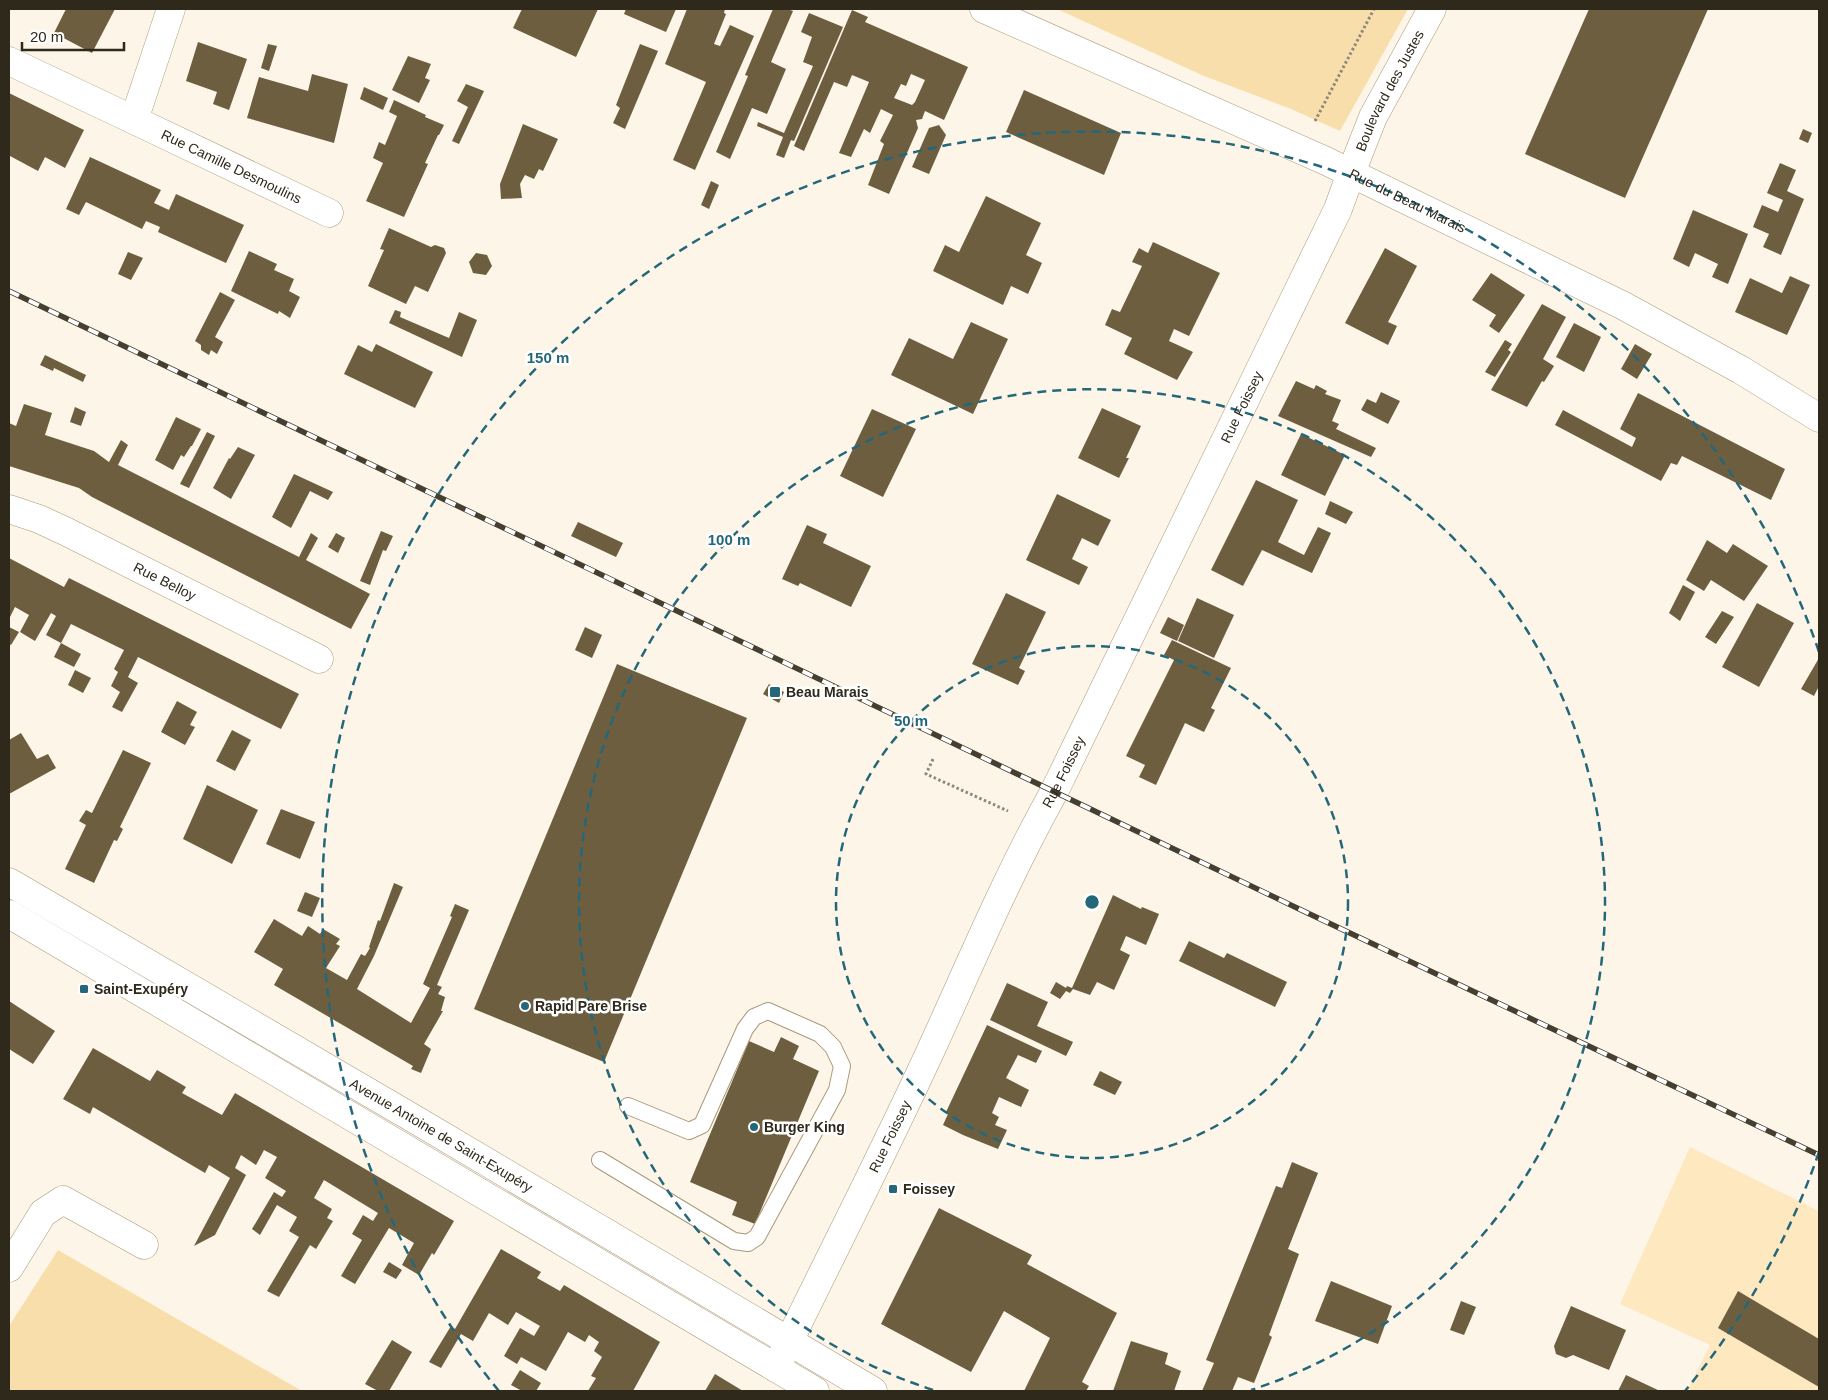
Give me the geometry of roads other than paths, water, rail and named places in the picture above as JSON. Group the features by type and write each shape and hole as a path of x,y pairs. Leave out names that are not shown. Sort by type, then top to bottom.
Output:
{"street":[{"path":"134,120 170,9"},
{"name":"Rue du Beau Marais","path":"984,9 1300,149 1622,305 1742,370 1819,418"},
{"name":"Boulevard des Justes","path":"1351,173 1373,117 1432,9"},
{"name":"Rue Camille Desmoulins","path":"9,61 329,213"},
{"name":"Rue Foissey","path":"776,1368 930,1053 1035,826 1054,792 1338,209 1351,173"},
{"name":"Rue Belloy","path":"9,509 39,519 67,532 319,659"},
{"name":"Avenue Antoine de Saint-Exupéry","path":"9,882 873,1391"},
{"name":"Avenue Antoine de Saint-Exupéry","path":"9,914 815,1391"},
{"path":"9,1268 43,1213 63,1200 144,1246"}],"lane":[{"path":"600,1160 734,1241 748,1243 757,1237 837,1090 842,1066 833,1047 820,1034 768,1011 754,1017 745,1028 702,1125 689,1131 628,1106"}],"railway":[{"path":"9,291 1297,908 1819,1155"}],"place":[{"name":"Beau Marais","path":"775,692"},
{"name":"Saint-Exupéry","path":"84,989"},
{"name":"Rapid Pare Brise","path":"525,1006"},
{"name":"Burger King","path":"754,1127"},
{"name":"Foissey","path":"893,1189"}]}
